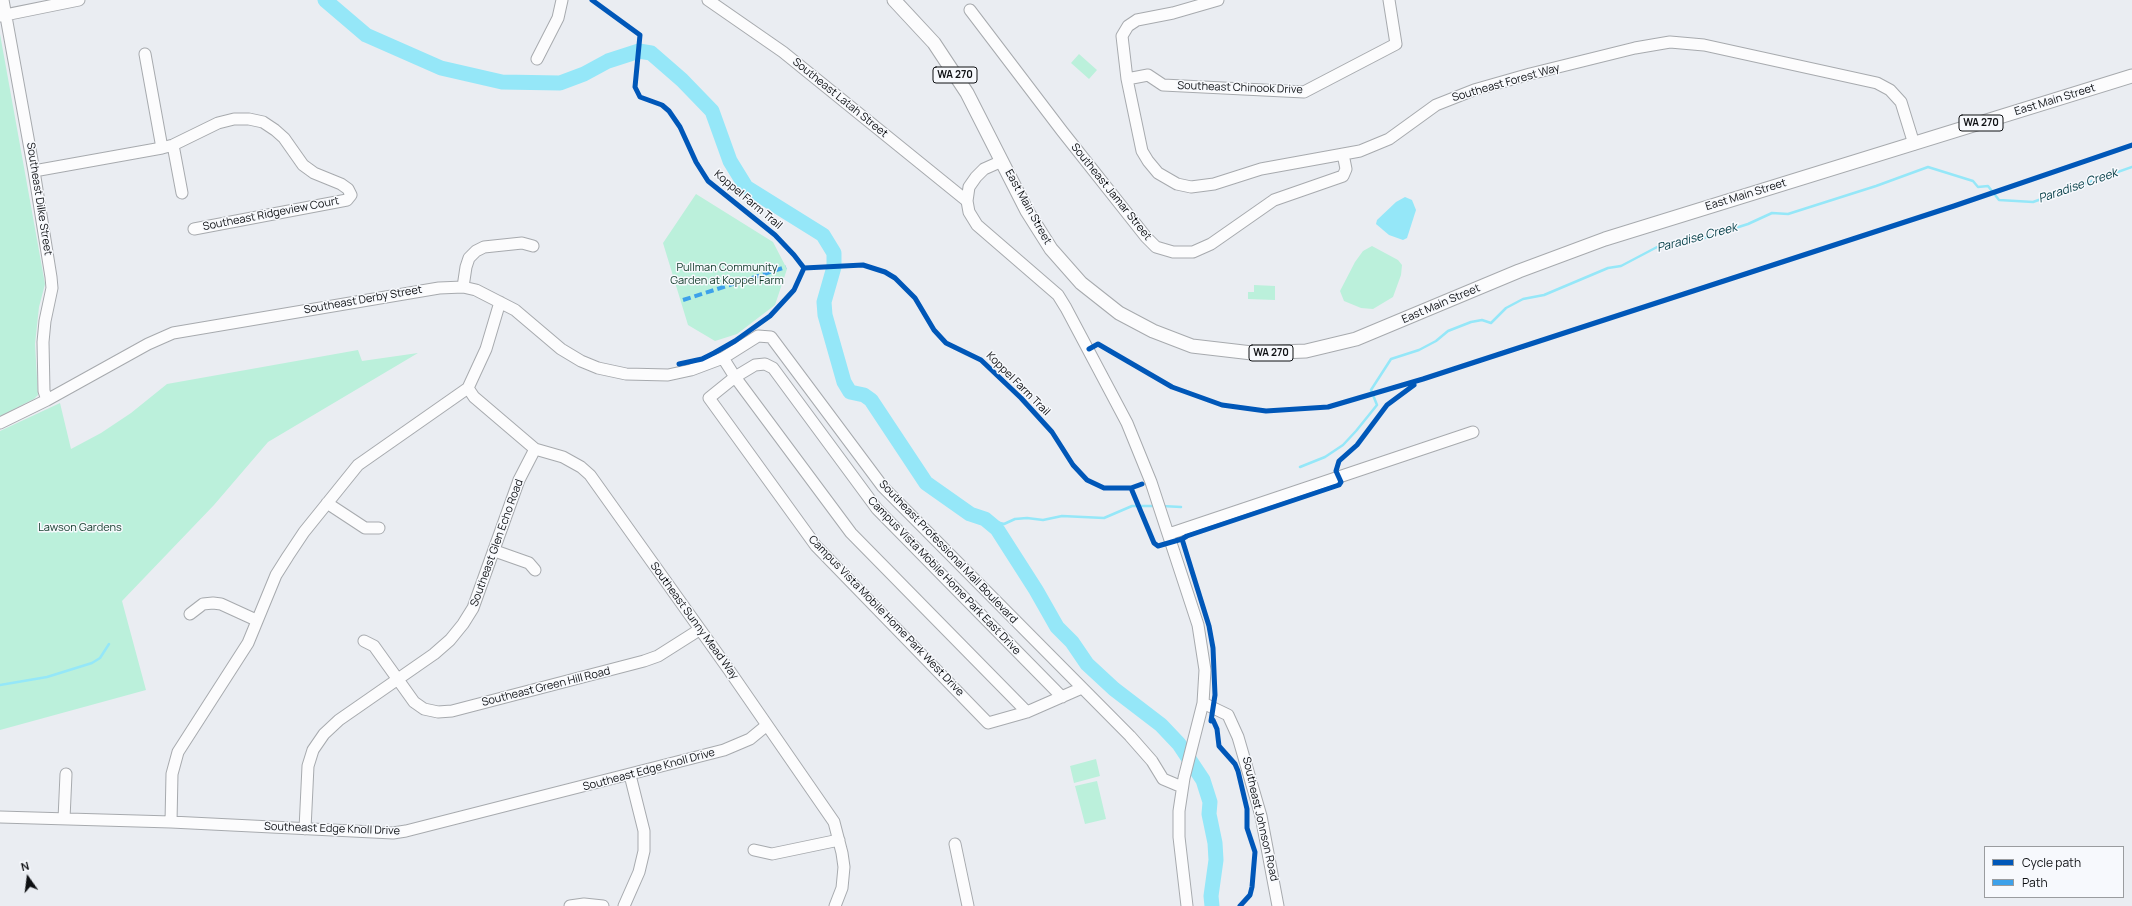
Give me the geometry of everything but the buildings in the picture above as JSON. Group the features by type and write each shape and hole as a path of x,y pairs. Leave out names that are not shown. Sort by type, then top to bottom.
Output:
{"main road":[{"name":"East Main Street","path":"894,0 934,42 967,93 1027,211 1051,249 1081,283 1119,313 1153,331 1192,346 1252,353 1306,351 1356,339 1519,271 1598,242 2132,76"}],"street":[{"name":"Southeast Dilke Street","path":"3,0 3,15 34,171 51,277 52,288 45,321 43,342 44,391 47,400"},
{"path":"3,15 79,0"},
{"path":"537,59 558,18 562,0"},
{"name":"Southeast Latah Street","path":"708,0 782,52 967,201"},
{"name":"Southeast Forest Way","path":"1218,0 1173,13 1137,20 1128,26 1122,36 1127,79 1142,151 1158,174 1177,184 1191,187 1203,186 1261,169 1360,151 1389,139 1436,105 1474,90 1530,74 1635,48 1681,42 1704,45 1877,83 1890,90 1901,102 1914,144"},
{"name":"Southeast Chinook Drive","path":"1127,79 1148,75 1163,85 1304,92 1396,44 1389,0"},
{"name":"Southeast Jamar Street","path":"970,10 1062,131 1156,247 1174,252 1193,252 1211,244 1274,200 1343,176 1346,169 1343,154"},
{"path":"145,54 162,148"},
{"name":"Southeast Ridgeview Court","path":"34,171 162,148 174,145 218,123 234,119 249,119 263,122 284,138 303,165 314,173 348,188 351,195 347,200 194,229"},
{"path":"174,145 182,193"},
{"path":"1002,161 984,169 969,187 967,201 968,212 977,225 1050,287 1058,295 1066,308 1127,423 1164,519 1202,642 1205,670 1204,704 1183,782 1179,837 1186,906"},
{"path":"463,287 466,266 469,258 476,251 484,247 522,242 534,246"},
{"name":"Southeast Derby Street","path":"0,423 47,400 148,344 173,334 439,288 463,287 476,290 515,310 561,349 581,361 611,371 640,375 668,375 704,366 723,358"},
{"path":"171,822 172,774 178,752 248,643 256,620 276,575 304,532 358,465 468,388 486,349 500,302"},
{"name":"Southeast Professional Mall Boulevard","path":"723,358 758,336 772,337 883,487 1130,736 1163,779 1183,782"},
{"path":"723,358 735,377 851,533 1027,712 1082,688"},
{"name":"Campus Vista Mobile Home Park East Drive","path":"735,377 755,365 765,364 773,368 877,509 1062,697"},
{"name":"Campus Vista Mobile Home Park West Drive","path":"735,377 709,398 812,539 988,723 1027,712"},
{"name":"Southeast Sunny Mead Way","path":"468,388 474,397 535,449 563,457 581,467 590,475 834,822 844,867 842,888 835,906"},
{"path":"1169,534 1473,432"},
{"name":"Southeast Glen Echo Road","path":"305,829 308,766 313,750 324,734 339,720 434,654 450,640 463,624 473,608 495,551 519,480 535,449"},
{"path":"327,503 365,528 379,528"},
{"path":"495,551 529,563 535,570"},
{"path":"190,614 204,604 213,603 222,604 256,620"},
{"name":"Southeast Green Hill Road","path":"364,641 374,646 409,696 424,709 438,712 452,711 644,661 658,656 699,630"},
{"name":"Southeast Johnson Road","path":"1204,704 1228,715 1240,743 1262,822 1278,906"},
{"name":"Southeast Edge Knoll Drive","path":"0,817 171,822 305,829 393,832 406,831 630,775 739,745 767,725"},
{"path":"64,819 66,774"},
{"path":"624,906 638,872 644,852 644,831 630,775"},
{"path":"754,850 772,854 839,840"},
{"path":"955,844 968,906"},
{"path":"570,906 584,904 603,906"}],"green space":[{"path":"0,34 45,284 39,307 35,344 38,395 34,399 0,416"},
{"path":"1079,54 1097,70 1089,79 1071,63"},
{"name":"Pullman Community Garden at Koppel Farm","path":"696,194 773,242 787,269 775,305 737,334 715,341 688,325 663,243"},
{"path":"1372,246 1398,260 1402,265 1401,275 1393,297 1373,309 1361,308 1344,301 1340,291 1355,262 1363,251"},
{"path":"1254,285 1275,286 1275,300 1248,299 1248,292 1254,292"},
{"name":"Lawson Gardens","path":"358,350 362,361 418,353 268,442 214,505 122,601 146,690 0,730 0,431 60,403 71,449 101,433 131,413 167,384"},
{"path":"1096,759 1100,776 1074,783 1070,766"},
{"path":"1097,781 1106,819 1085,824 1075,786"}],"water":[{"path":"1405,197 1412,200 1416,210 1407,238 1403,240 1389,235 1376,224 1377,220 1396,202"}],"waterway":[{"path":"325,0 366,35 441,68 502,82 560,83 584,74 608,61 639,51 651,53 682,80 712,111 730,161 746,187 823,235 834,253 834,267 824,302 825,315 844,382 850,392 864,395 871,400 926,483 970,514 985,519 997,529 1036,590 1057,627 1072,642 1087,664 1114,689 1161,725 1179,744 1203,780 1210,802 1209,814 1215,843 1216,860 1211,896 1212,906"},
{"name":"Paradise Creek","path":"1300,467 1325,457 1343,445 1356,431 1377,405 1371,390 1391,359 1419,350 1436,341 1448,331 1471,322 1482,320 1491,323 1506,308 1523,299 1544,295 1608,268 1621,266 1659,246 1701,239 1748,224 1772,213 1788,214 1876,186 1928,167 1973,181 1978,187 1988,186 1999,200 2033,202 2132,167"},
{"name":"Paradise Creek","path":"985,519 1004,524 1015,519 1027,518 1043,520 1062,516 1104,518 1132,506 1155,506"},
{"name":"Paradise Creek","path":"1162,506 1181,507"},
{"path":"0,685 47,677 92,663 100,658 109,644"}],"marked path":[{"path":"683,300 786,267"}],"cycle path":[{"name":"Koppel Farm Trail","path":"592,0 640,35 635,87 640,97 662,105 669,111 680,127 696,162 708,181 775,235 804,268 863,265 885,272 895,278 915,298 934,330 946,343 981,360 1021,398 1052,432 1073,465 1087,480 1104,488 1131,488 1142,484"},
{"path":"1089,349 1098,344 1172,387 1222,405 1266,411 1328,407 1423,379 1954,206 2132,145"},
{"path":"679,364 702,359 714,353 735,341 770,316 794,290 804,268"},
{"path":"1131,488 1154,543 1158,546 1339,485 1341,482 1336,471 1339,461 1357,445 1387,405 1414,385"},
{"path":"1182,539 1209,626 1213,648 1215,695 1211,721 1213,720 1217,729 1219,746 1235,764 1238,771 1247,809 1247,828 1255,852 1250,895 1240,906"}]}
